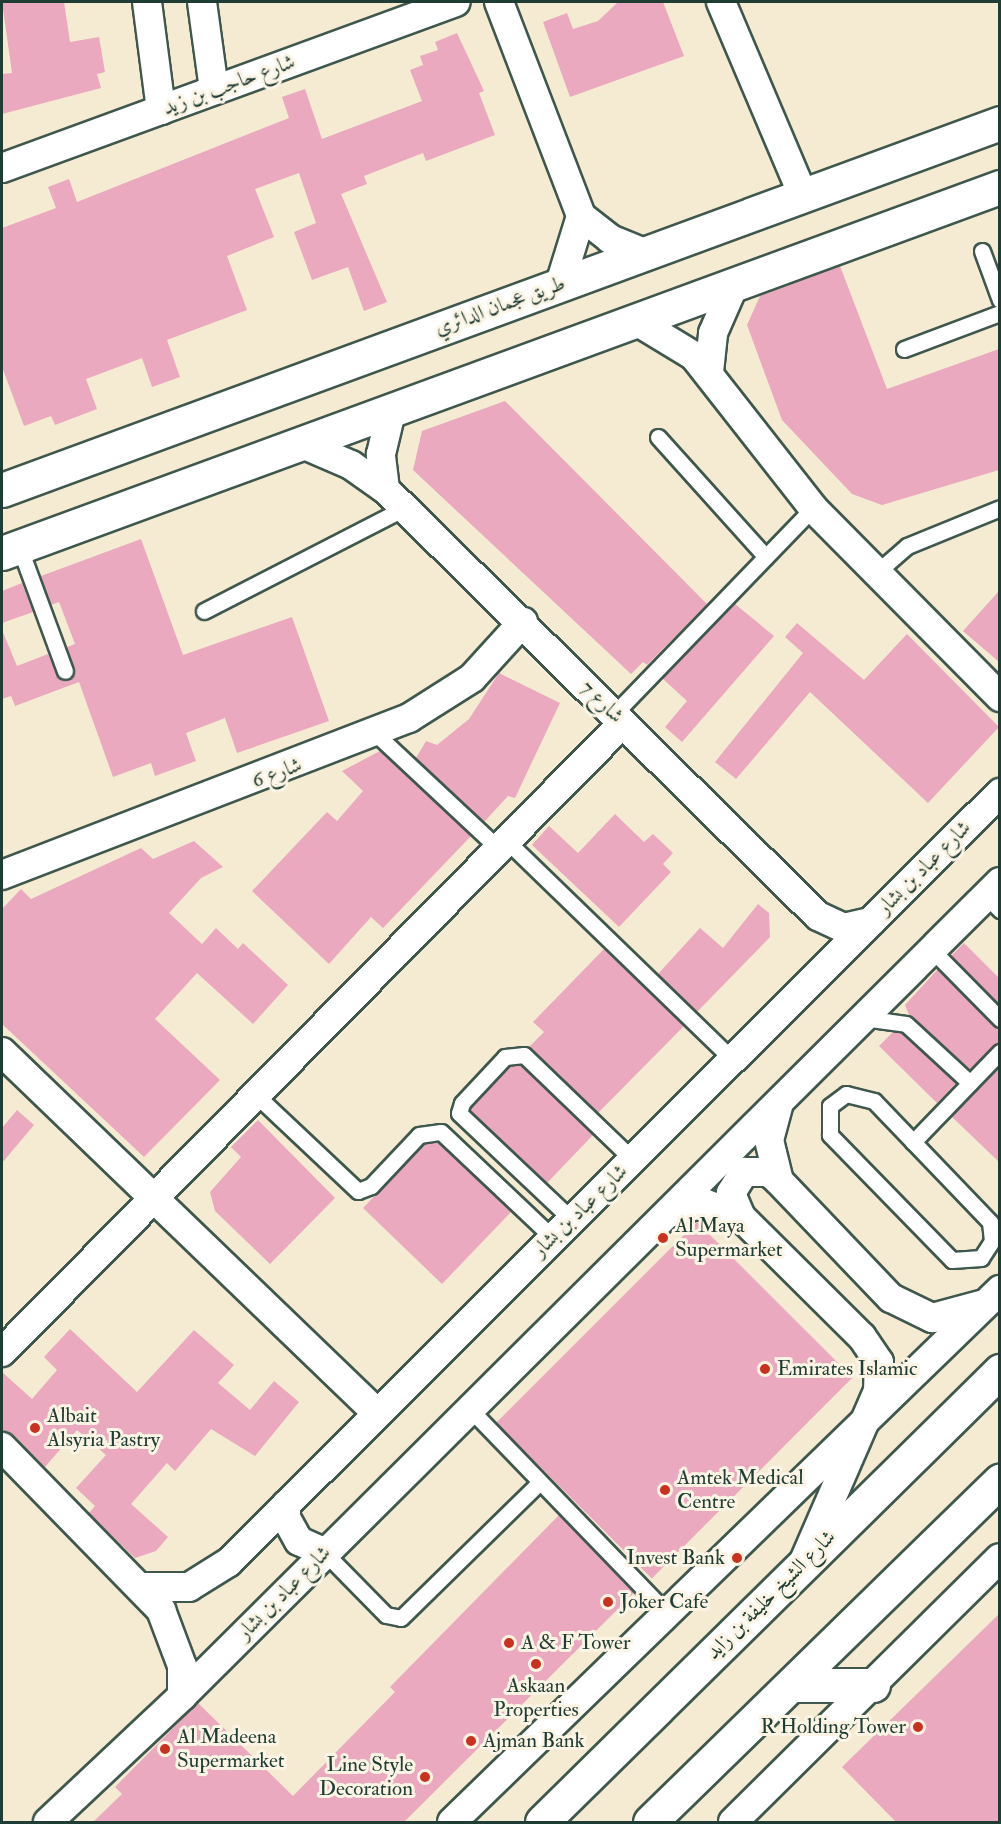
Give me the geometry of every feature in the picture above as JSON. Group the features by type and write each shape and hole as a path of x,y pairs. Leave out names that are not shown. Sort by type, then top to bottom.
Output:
{"main road":[{"name":"طريق عجمان الدائري","path":"2,490 999,123"},
{"path":"10,550 638,322 999,187"},
{"name":"شارع الشيخ خليفة بن زايد","path":"542,1822 999,1371"},
{"path":"650,1822 999,1479"},
{"path":"791,1685 873,1685"},
{"path":"663,1822 720,1755"}],"street":[{"path":"147,2 161,110"},
{"path":"202,2 214,90"},
{"name":"شارع حاجب بن زيد","path":"2,168 456,2"},
{"path":"499,2 581,216 610,239 644,253"},
{"path":"721,2 803,195"},
{"path":"561,284 581,216"},
{"path":"709,372 716,324 734,285"},
{"path":"638,322 677,342 709,372 813,508 999,697"},
{"path":"391,412 381,454 394,498"},
{"name":"شارع 7","path":"302,444 351,465 394,498 523,622 618,719 819,916 844,928 871,922"},
{"name":"شارع 6","path":"2,875 375,733 457,689 523,622"},
{"path":"2,1352 503,845 618,719"},
{"name":"شارع عباد بن بشار","path":"141,1587 165,1591 210,1577 286,1505 999,793"},
{"name":"شارع عباد بن بشار","path":"48,1822 183,1696 324,1552 932,950 995,896"},
{"path":"819,916 826,942 823,968"},
{"path":"2,1052 377,1413"},
{"path":"779,1180 769,1140 781,1100"},
{"path":"804,1563 865,1421 881,1376 872,1348 741,1217 730,1193 744,1172 769,1172 779,1180 903,1308 932,1318 995,1297"},
{"path":"667,1214 704,1203 741,1217"},
{"path":"452,1822 995,1297"},
{"path":"2,1447 141,1587 175,1636 183,1696"},
{"path":"286,1505 291,1531 310,1549 324,1552"},
{"path":"734,1822 999,1558"}],"lane":[{"path":"982,251 999,300"},
{"path":"904,348 999,313"},
{"path":"658,437 766,557"},
{"path":"204,611 394,498"},
{"path":"618,719 813,508"},
{"path":"876,573 907,546 999,508"},
{"path":"10,550 65,671"},
{"path":"375,733 503,845 732,1059"},
{"path":"932,950 999,1019"},
{"path":"863,1018 906,1024 970,1083"},
{"path":"913,1142 999,1052"},
{"path":"561,1228 459,1113 462,1103 505,1057 524,1055 632,1159"},
{"path":"846,1094 866,1096 913,1142 990,1222 992,1241 981,1258 962,1263 945,1253 830,1135 827,1116 846,1094"},
{"path":"256,1095 358,1191 370,1186 420,1135 441,1132 561,1228"},
{"path":"469,1408 667,1613"},
{"path":"324,1552 386,1615 401,1618 540,1482"}],"building":[{"path":"2,2 64,2 70,42 99,37 105,72 97,74 101,88 2,114 2,74 12,73"},
{"path":"618,2 663,2 684,56 570,97 543,22 567,13 573,29 598,21"},
{"path":"457,33 484,91 479,93 495,135 426,161 423,153 364,176 367,184 341,194 387,302 364,311 348,267 312,280 294,232 316,223 299,173 255,189 274,237 227,256 247,310 167,340 180,377 152,387 142,358 86,379 97,409 55,425 51,416 24,426 2,367 2,228 56,208 48,187 69,179 77,202 289,118 282,97 305,89 322,139 422,101 410,70 423,65 420,56 438,50 435,42"},
{"path":"840,266 887,389 999,349 999,470 882,505 852,494 782,420 747,325 760,296"},
{"path":"505,401 707,604 647,665 643,662 631,674 413,470 422,431"},
{"path":"141,539 183,655 292,617 329,721 237,753 225,718 186,733 196,761 155,776 151,763 113,777 79,682 15,706 11,696 2,699 2,630 17,666 48,654 59,679 68,680 74,673 67,647 75,644 59,602 51,605 41,576"},
{"path":"22,583 33,612 2,623 2,591"},
{"path":"999,591 999,662 963,631"},
{"path":"735,604 774,636 682,742 665,727 687,701 662,678"},
{"path":"797,623 864,680 907,634 999,727 928,803 810,692 736,779 715,762 803,653 785,637"},
{"path":"499,673 560,703 515,798 508,796 484,822 416,758 426,741 437,745 469,719"},
{"path":"380,751 471,836 383,928 371,917 329,964 252,891 327,812 337,821 363,791 342,771"},
{"path":"615,814 644,842 653,834 673,853 663,864 671,872 619,927 532,845 549,826 578,853"},
{"path":"194,841 223,867 201,878 169,913 202,944 216,928 238,949 243,943 288,985 253,1024 197,973 155,1019 220,1080 144,1157 2,1024 2,909 21,889 31,899 141,848 153,859"},
{"path":"758,904 769,913 770,937 697,1012 658,974 700,928 723,948"},
{"path":"964,943 999,978 999,1005 951,956"},
{"path":"604,949 684,1026 598,1113 529,1047 544,1032 533,1022"},
{"path":"938,969 999,1028 999,1043 970,1069 909,1015 905,1005"},
{"path":"893,1032 902,1033 956,1083 937,1103 879,1046"},
{"path":"520,1065 593,1135 547,1183 470,1110 510,1066"},
{"path":"999,1067 999,1162 951,1116"},
{"path":"17,1110 34,1125 2,1163 2,1128"},
{"path":"258,1120 335,1198 270,1264 215,1211 210,1192 241,1157 231,1147"},
{"path":"438,1142 511,1212 442,1284 363,1208 424,1144"},
{"path":"697,1222 853,1378 652,1578 496,1423"},
{"path":"70,1329 137,1392 194,1330 234,1365 218,1383 250,1410 274,1381 299,1402 255,1456 211,1429 175,1471 167,1463 131,1504 168,1537 156,1551 135,1558 89,1513 95,1506 76,1488 106,1455 77,1430 45,1467 14,1435 2,1431 2,1372 32,1399 57,1370 44,1357"},
{"path":"559,1515 634,1593 404,1822 93,1822 122,1794 115,1787 198,1703 293,1796 395,1692 390,1687"},
{"path":"999,1614 999,1822 896,1822 842,1767"}],"place":[{"name":"Al Maya Supermarket","path":"663,1238"},
{"name":"Emirates Islamic","path":"765,1369"},
{"name":"Albait Alsyria Pastry","path":"35,1428"},
{"name":"Amtek Medical Centre","path":"665,1490"},
{"name":"Invest Bank","path":"737,1558"},
{"name":"Joker Cafe","path":"608,1602"},
{"name":"A & F Tower","path":"509,1643"},
{"name":"Askaan Properties","path":"536,1664"},
{"name":"R Holding Tower","path":"918,1727"},
{"name":"Ajman Bank","path":"471,1741"},
{"name":"Al Madeena Supermarket","path":"165,1749"},
{"name":"Line Style Decoration","path":"425,1777"}]}
